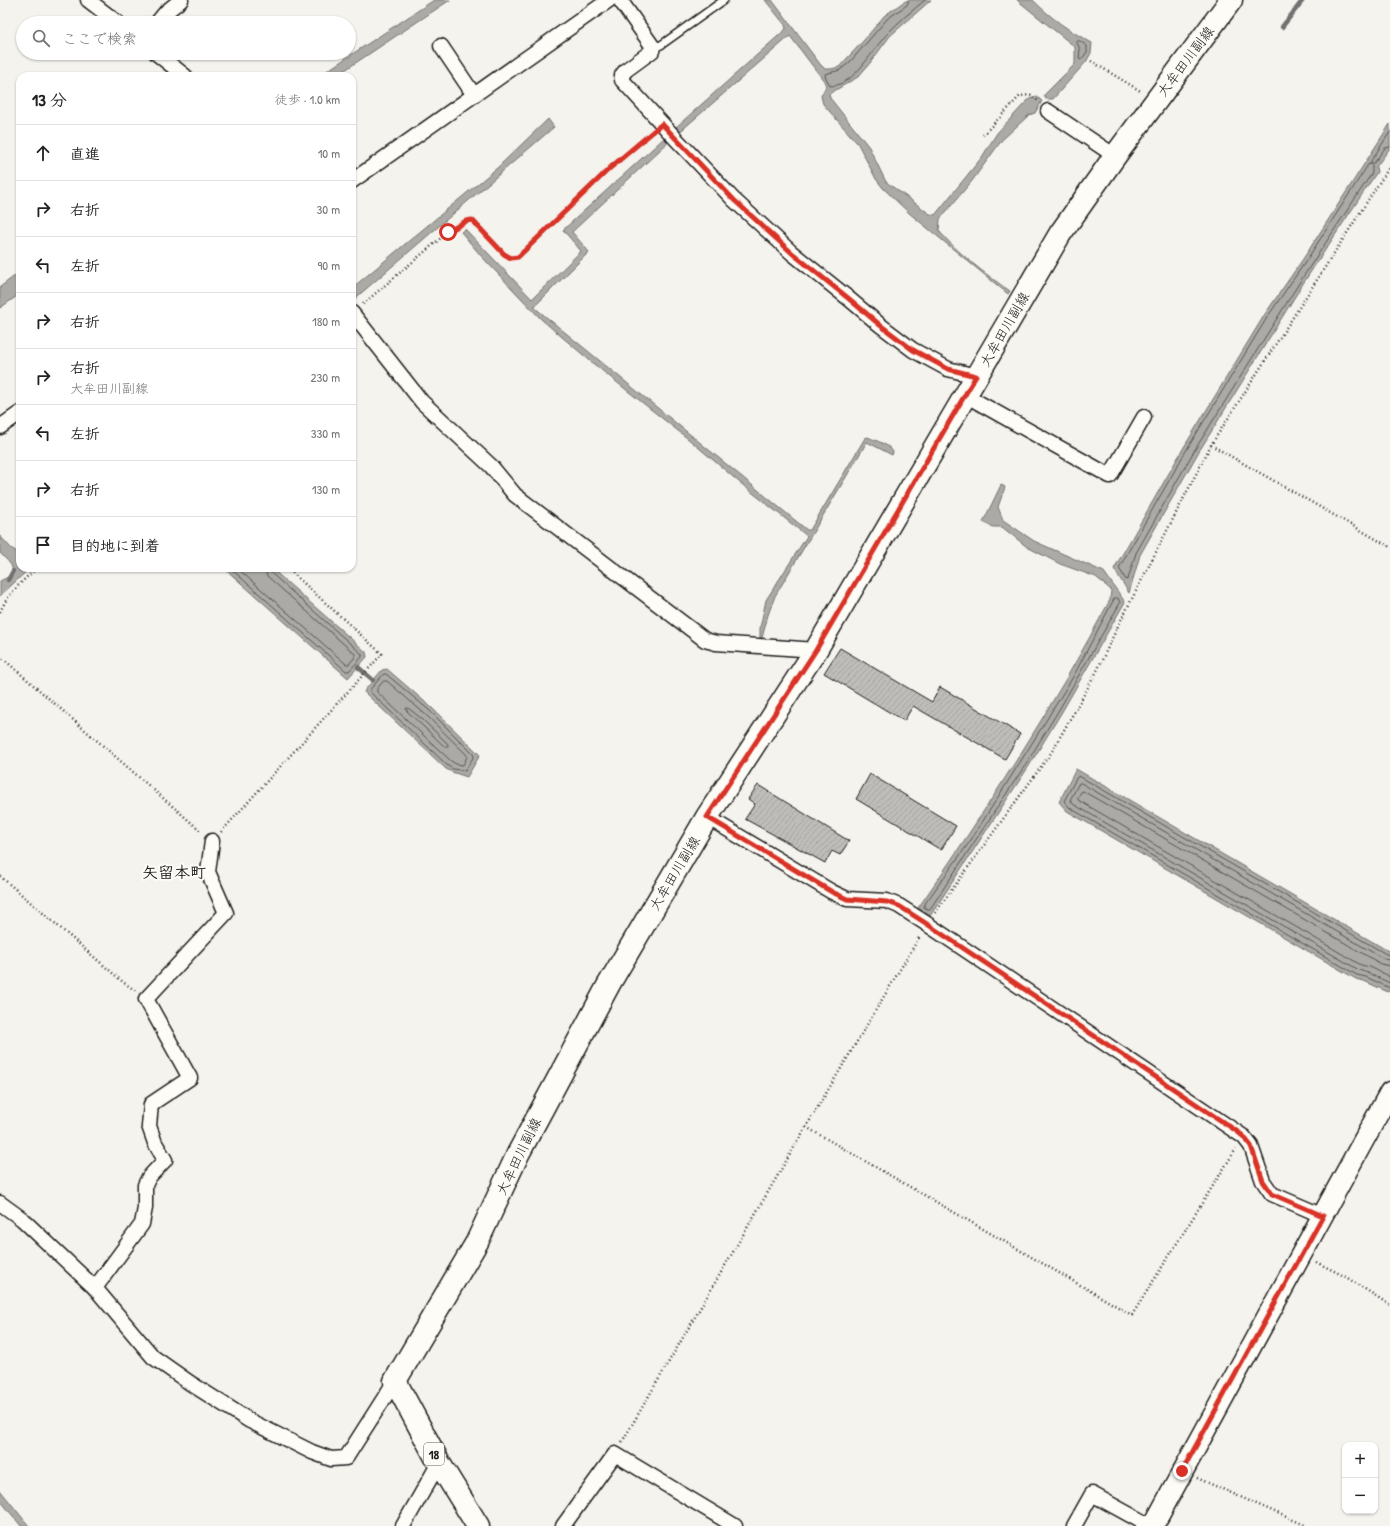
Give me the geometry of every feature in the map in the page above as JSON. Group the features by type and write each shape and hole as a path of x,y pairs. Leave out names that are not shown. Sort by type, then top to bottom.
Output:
{"main road":[{"name":"大牟田川副線","path":"394,1381 477,1242 518,1154 608,984 707,817 816,650 1060,234 1115,156 1231,0"},
{"name":"18","path":"394,1381 439,1463 478,1526"}],"street":[{"path":"88,0 109,16"},
{"path":"163,16 182,0"},
{"path":"356,178 608,0"},
{"path":"620,0 653,47 652,51 626,70 622,75 622,80 676,139 734,200 792,253 880,325 913,350 948,369 976,376"},
{"path":"441,46 474,95"},
{"path":"165,60 180,72"},
{"path":"1048,110 1115,156"},
{"path":"356,318 422,402 491,466 516,495 705,640 716,643 816,650"},
{"path":"965,395 1110,476 1144,417"},
{"path":"0,427 16,416"},
{"path":"707,817 832,892 847,899 887,902 899,906 927,924 1244,1137 1251,1146 1263,1181 1272,1194 1323,1216"},
{"path":"96,1288 142,1224 145,1208 145,1185 149,1177 165,1160 155,1143 149,1126 151,1104 190,1078 146,998 226,913 208,872 212,841"},
{"path":"1074,1526 1092,1494 1152,1526 1302,1255 1390,1092"},
{"path":"0,1203 22,1219 96,1288 153,1357 190,1383 250,1421 312,1452 331,1459 346,1458 394,1381"},
{"path":"563,1526 615,1454 735,1526"},
{"path":"403,1526 439,1463"}],"lane":[{"path":"653,47 661,45 724,0"}],"path":[{"path":"1091,61 1156,100"},
{"path":"983,135 1020,96 1031,95 1048,110"},
{"path":"356,310 448,232 466,221 472,220 476,223 504,254 511,258 518,257 610,168 664,126"},
{"path":"615,1454 927,924 1051,753 1095,675 1118,626 1211,445 1390,166"},
{"path":"1211,445 1390,548"},
{"path":"0,612 22,580 32,572"},
{"path":"0,656 212,841 382,654 291,572"},
{"path":"0,876 123,982 146,998"},
{"path":"806,1128 1132,1315 1244,1137"},
{"path":"1302,1255 1346,1277 1390,1305"},
{"path":"1182,1471 1307,1526"}],"water":[{"path":"434,0 450,0 342,72 325,72 343,60 356,60 356,52"},
{"path":"765,0 772,0 820,64 825,69 831,69 839,67 884,16 902,3 908,0 931,0 890,36 858,77 829,94 830,98 869,147 886,182 930,214 935,215 982,157 997,133 1026,102 1032,97 1037,97 1042,101 1035,113 1029,115 1002,140 972,181 940,219 939,231 955,248 991,278 1010,291 1008,294 909,213 883,188 876,179 858,144 823,104 821,96 826,86 824,81 790,36 675,136 572,232 589,252 534,307 807,530 810,530 865,438 868,437 882,443 889,447 893,452 892,455 867,442 775,596 762,638 760,638 760,628 766,600 807,536 595,365 542,320 482,257 461,232 465,229 532,299 581,251 563,230 786,29 785,25"},
{"path":"1017,0 1033,0 1061,24 1092,43 1091,53 1086,62 1053,99 1046,99 1044,96 1075,64 1075,47"},
{"path":"548,119 554,127 356,298 356,285 497,168"},
{"path":"1390,124 1390,148 1376,167 1377,172 1304,282 1198,453 1140,555 1129,593 1114,569 1184,447 1265,314 1303,259"},
{"path":"16,275 16,297 0,308 0,287"},
{"path":"1001,485 1005,487 998,507 1003,520 1034,541 1104,572 1125,602 1029,766 930,916 918,908 1018,757 1066,679 1110,600 1111,590 1096,577 1060,564 1027,547 1002,527 993,527 983,522"},
{"path":"0,536 16,551 16,572 26,572 0,596 0,581 12,575 13,571 11,565 0,553"},
{"path":"229,572 276,572 366,652 367,657 348,678"},
{"path":"387,669 432,708 480,755 467,777 446,769 364,692 382,670"},
{"path":"1076,769 1390,952 1390,989 1388,992 1356,979 1067,811 1059,802"},
{"path":"0,1490 29,1526 21,1526 0,1500"}],"building":[{"path":"840,648 932,702 940,687 1020,734 1005,759 913,706 904,721 824,673"},
{"path":"870,774 956,826 941,850 856,799"},
{"path":"758,785 849,841 840,855 832,851 825,863 745,819 755,804 748,799"}],"waterway":[{"path":"1282,27 1303,0"},
{"path":"8,580 13,571"},
{"path":"358,667 373,680"}],"district":[{"name":"矢留本町","path":"174,872"}],"route":[{"path":"448,232 466,221 472,220 504,254 511,258 518,257 610,168 662,124 734,200 792,253 880,325 913,350 948,369 976,376 816,650 707,817 832,892 847,899 887,902 899,906 927,924 1238,1132 1251,1146 1263,1181 1272,1194 1323,1216 1182,1471"}]}
